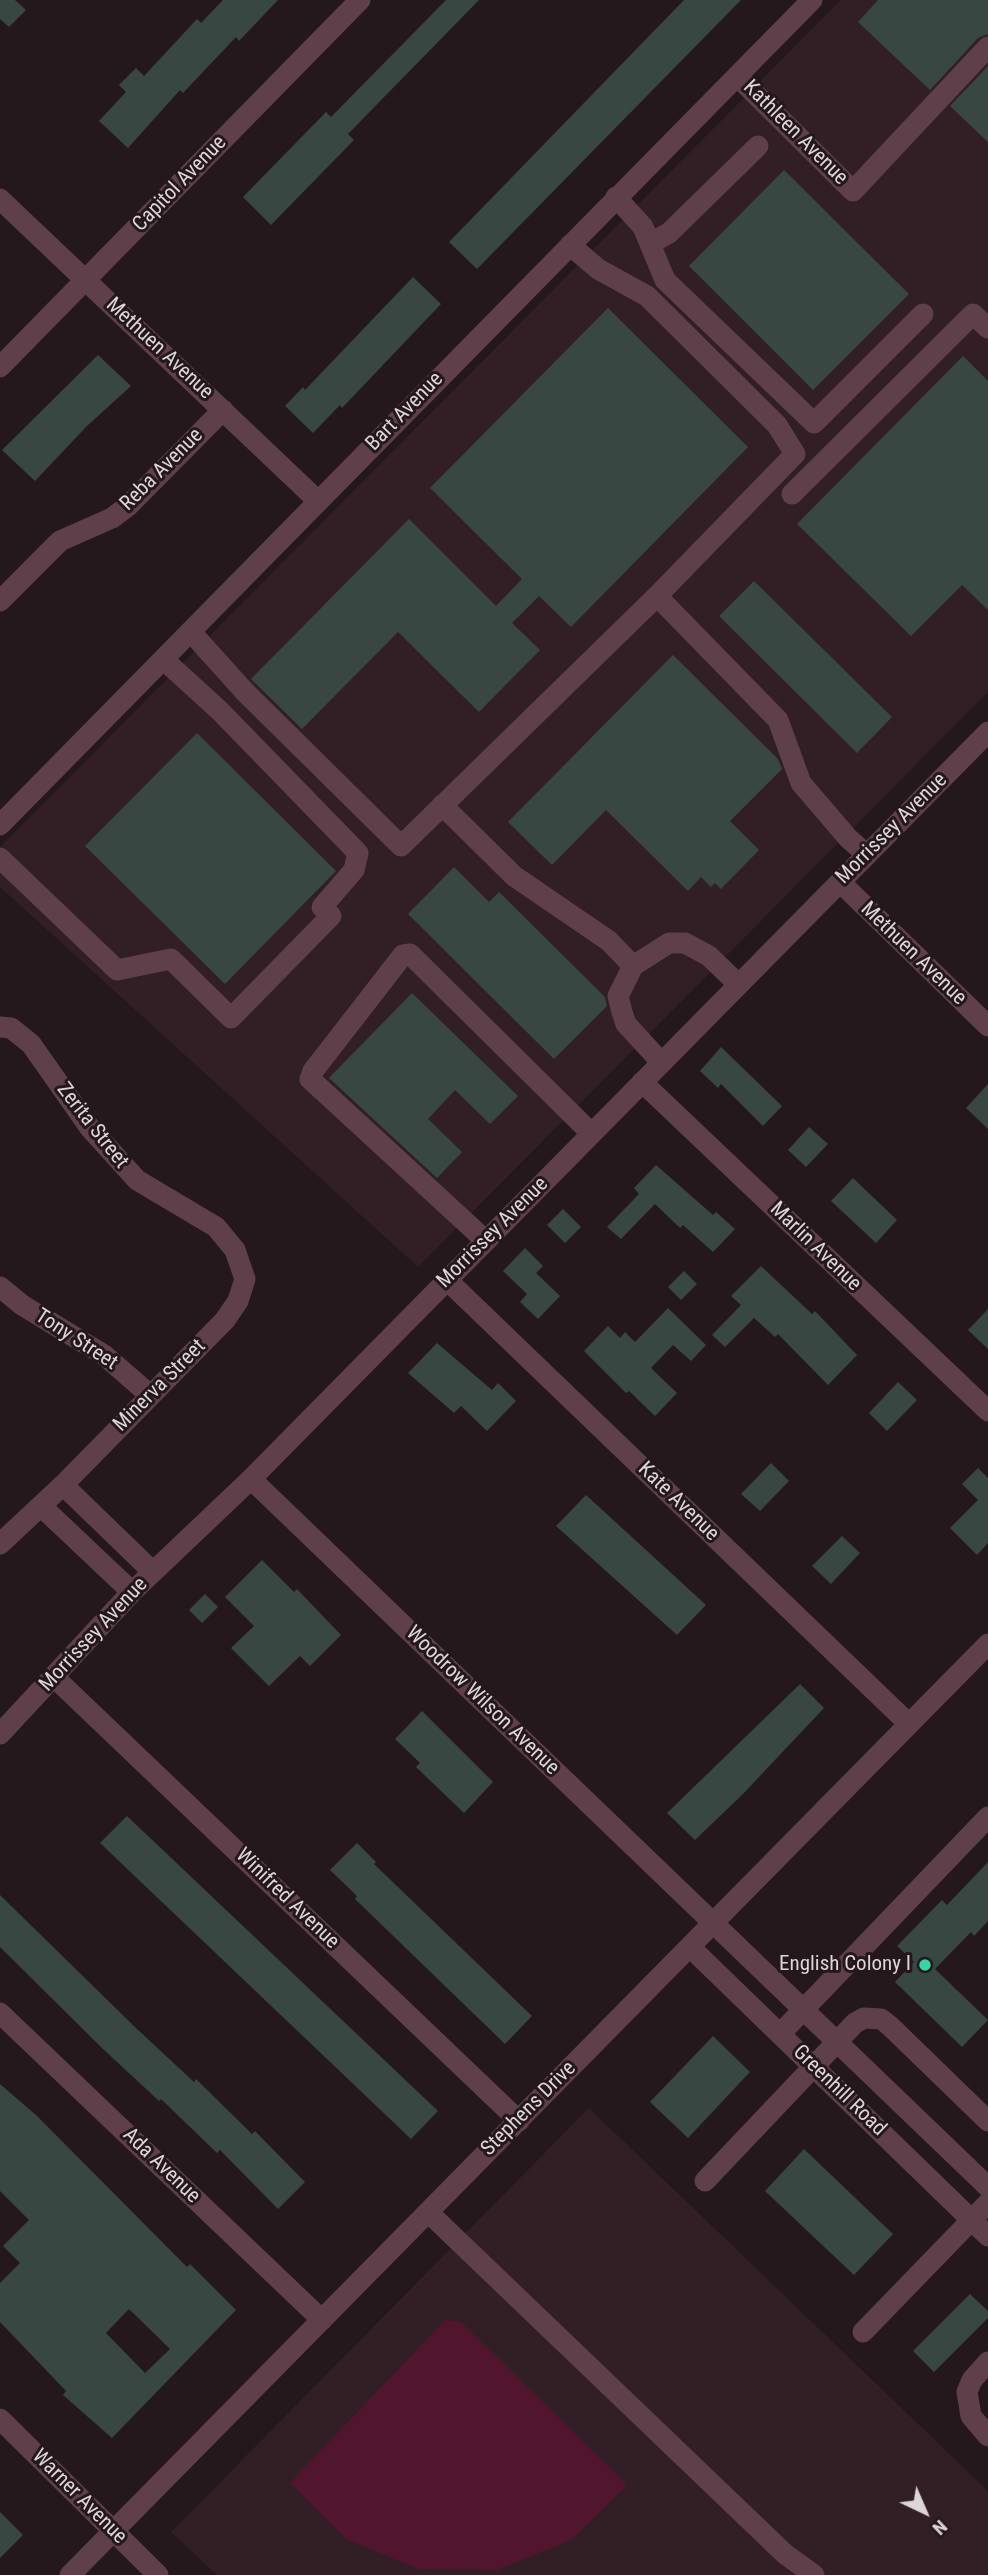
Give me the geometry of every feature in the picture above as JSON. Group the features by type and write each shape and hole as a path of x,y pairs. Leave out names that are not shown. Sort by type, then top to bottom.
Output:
{"street":[{"name":"Capitol Avenue","path":"0,367 360,0"},
{"name":"Bart Avenue","path":"0,825 812,0"},
{"name":"Kathleen Avenue","path":"737,76 853,191 988,47"},
{"path":"651,243 669,233 758,146"},
{"path":"616,197 643,228 666,280 814,423 923,314"},
{"name":"Methuen Avenue","path":"0,199 318,501"},
{"path":"191,632 244,692 401,846 657,596 795,454 777,425 647,296 598,269 569,245"},
{"path":"792,494 973,314 988,328"},
{"name":"Reba Avenue","path":"0,601 60,541 112,518 128,506 223,410"},
{"path":"657,596 778,720 801,783 848,838 867,855"},
{"path":"3,862 117,970 171,959 231,1018 331,916 321,907 354,870 359,853 220,711 164,660"},
{"name":"Morrissey Avenue","path":"0,1734 55,1678 132,1592 251,1479 988,732"},
{"path":"442,805 514,876 609,941 633,966"},
{"name":"Methuen Avenue","path":"840,882 988,1026"},
{"path":"661,1062 626,1024 622,1012 618,996 633,966 669,943 685,943 709,956 738,984"},
{"path":"486,1241 310,1079 313,1071 403,955 410,954 592,1133"},
{"name":"Zerita Street","path":"0,1027 11,1028 31,1044 90,1128 137,1180 216,1227 235,1250 245,1279"},
{"name":"Marlin Avenue","path":"642,1082 988,1412"},
{"name":"Minerva Street","path":"0,1544 63,1485 225,1320 238,1301 245,1279"},
{"name":"Kate Avenue","path":"447,1280 909,1724"},
{"name":"Tony Street","path":"0,1287 22,1305 104,1355 150,1395"},
{"name":"Woodrow Wilson Avenue","path":"251,1479 714,1922"},
{"path":"63,1485 153,1572"},
{"path":"41,1506 132,1592"},
{"name":"Stephens Drive","path":"70,2575 988,1644"},
{"name":"Winifred Avenue","path":"55,1678 519,2121"},
{"path":"780,2034 988,1817"},
{"name":"Greenhill Road","path":"714,1922 988,2188"},
{"name":"Greenhill Road","path":"690,1947 988,2236"},
{"name":"Ada Avenue","path":"0,2013 322,2319"},
{"path":"705,2181 864,2018 881,2019 988,2121"},
{"path":"863,2332 988,2203"},
{"path":"428,2212 785,2554 814,2575"},
{"path":"988,2362 972,2380 967,2392 971,2416 988,2436"},
{"name":"Warner Avenue","path":"0,2419 158,2575"}],"shaded area":[{"path":"841,0 988,0 988,692 418,1267 0,887 0,847"},
{"path":"589,2108 988,2491 988,2575 217,2575 171,2532"},
{"path":"445,2320 460,2321 627,2485 571,2540 497,2570 418,2569 346,2539 290,2483"}],"building":[{"path":"0,0 15,0 26,10 9,27 0,19"},
{"path":"223,0 278,0 239,41 236,37 183,93 180,90 128,148 99,121 126,92 119,85 136,68 144,76 197,19 201,23"},
{"path":"446,0 479,0 348,134 354,140 271,225 243,197 326,112 331,117"},
{"path":"684,0 741,0 477,269 449,242"},
{"path":"878,0 988,0 988,34 978,38 930,90 858,22"},
{"path":"988,66 988,142 950,106"},
{"path":"784,170 909,294 813,390 689,266"},
{"path":"413,277 441,304 342,408 340,405 313,433 285,406 303,387 305,390"},
{"path":"608,308 748,447 571,627 539,596 512,623 540,650 479,712 398,632 302,729 251,679 409,519 496,606 522,579 430,488"},
{"path":"98,355 131,386 87,426 35,481 2,450"},
{"path":"963,356 988,381 988,610 962,585 911,636 797,524"},
{"path":"754,581 892,717 857,753 719,616"},
{"path":"673,655 778,759 782,769 730,821 759,850 721,889 715,883 711,887 701,877 688,891 606,810 552,865 508,822"},
{"path":"197,733 336,871 225,984 85,846"},
{"path":"454,867 489,902 499,892 605,997 607,1006 554,1059 408,914"},
{"path":"412,993 518,1096 490,1124 455,1090 428,1119 462,1152 437,1178 329,1078"},
{"path":"721,1047 782,1106 763,1126 721,1084 718,1088 700,1071"},
{"path":"988,1084 988,1129 966,1108"},
{"path":"809,1127 828,1144 806,1167 788,1150"},
{"path":"656,1165 713,1215 716,1212 735,1229 713,1252 683,1225 680,1228 655,1204 621,1239 607,1227 639,1194 634,1188"},
{"path":"853,1178 897,1220 876,1243 831,1201"},
{"path":"563,1209 581,1227 565,1243 547,1225"},
{"path":"525,1248 543,1266 536,1273 560,1296 538,1319 520,1302 527,1294 503,1271"},
{"path":"761,1266 812,1314 815,1311 857,1355 828,1385 778,1334 775,1337 754,1318 725,1347 712,1335 741,1305 731,1296"},
{"path":"684,1271 697,1284 681,1300 668,1287"},
{"path":"668,1308 706,1345 691,1361 673,1345 651,1368 677,1393 655,1416 629,1391 626,1393 584,1351 608,1326 620,1338 625,1332 635,1342"},
{"path":"988,1309 988,1349 968,1330"},
{"path":"437,1343 492,1390 498,1383 516,1401 487,1431 461,1406 454,1413 408,1373"},
{"path":"898,1382 917,1400 887,1431 869,1413"},
{"path":"771,1463 789,1481 760,1511 741,1494"},
{"path":"978,1468 988,1478 988,1543 977,1555 950,1528 978,1500 962,1484"},
{"path":"586,1495 706,1605 677,1635 556,1526"},
{"path":"842,1536 860,1553 831,1584 812,1566"},
{"path":"262,1560 294,1592 297,1589 341,1635 310,1666 300,1656 269,1686 231,1648 254,1626 225,1597"},
{"path":"205,1594 218,1607 202,1623 189,1610"},
{"path":"800,1684 824,1708 743,1794 695,1840 667,1813"},
{"path":"422,1711 493,1782 464,1813 416,1767 420,1763 395,1739"},
{"path":"127,1816 438,2111 411,2139 100,1843"},
{"path":"357,1843 376,1862 374,1864 532,2016 505,2044 355,1899 357,1896 330,1870"},
{"name":"English Colony I","path":"988,1862 988,1921 974,1936 971,1932 935,1969 988,2020 962,2047 895,1982 914,1962 897,1946 942,1900 947,1905"},
{"path":"0,1895 137,2029 194,2082 196,2079 252,2134 255,2131 305,2182 278,2209 220,2150 217,2153 161,2099 159,2101 102,2048 0,1947"},
{"path":"713,2036 750,2072 688,2138 650,2102"},
{"path":"0,2084 36,2115 187,2267 190,2264 236,2310 112,2438 63,2395 66,2391 0,2322 0,2283 20,2263 3,2246 29,2220 0,2191","holes":["129,2309 170,2349 145,2373 106,2333"]},
{"path":"804,2149 893,2234 854,2275 765,2191"},
{"path":"970,2294 988,2311 988,2318 934,2372 913,2351"},
{"path":"0,2512 23,2535 0,2558"}],"place":[{"name":"English Colony I","path":"925,1965"}]}
